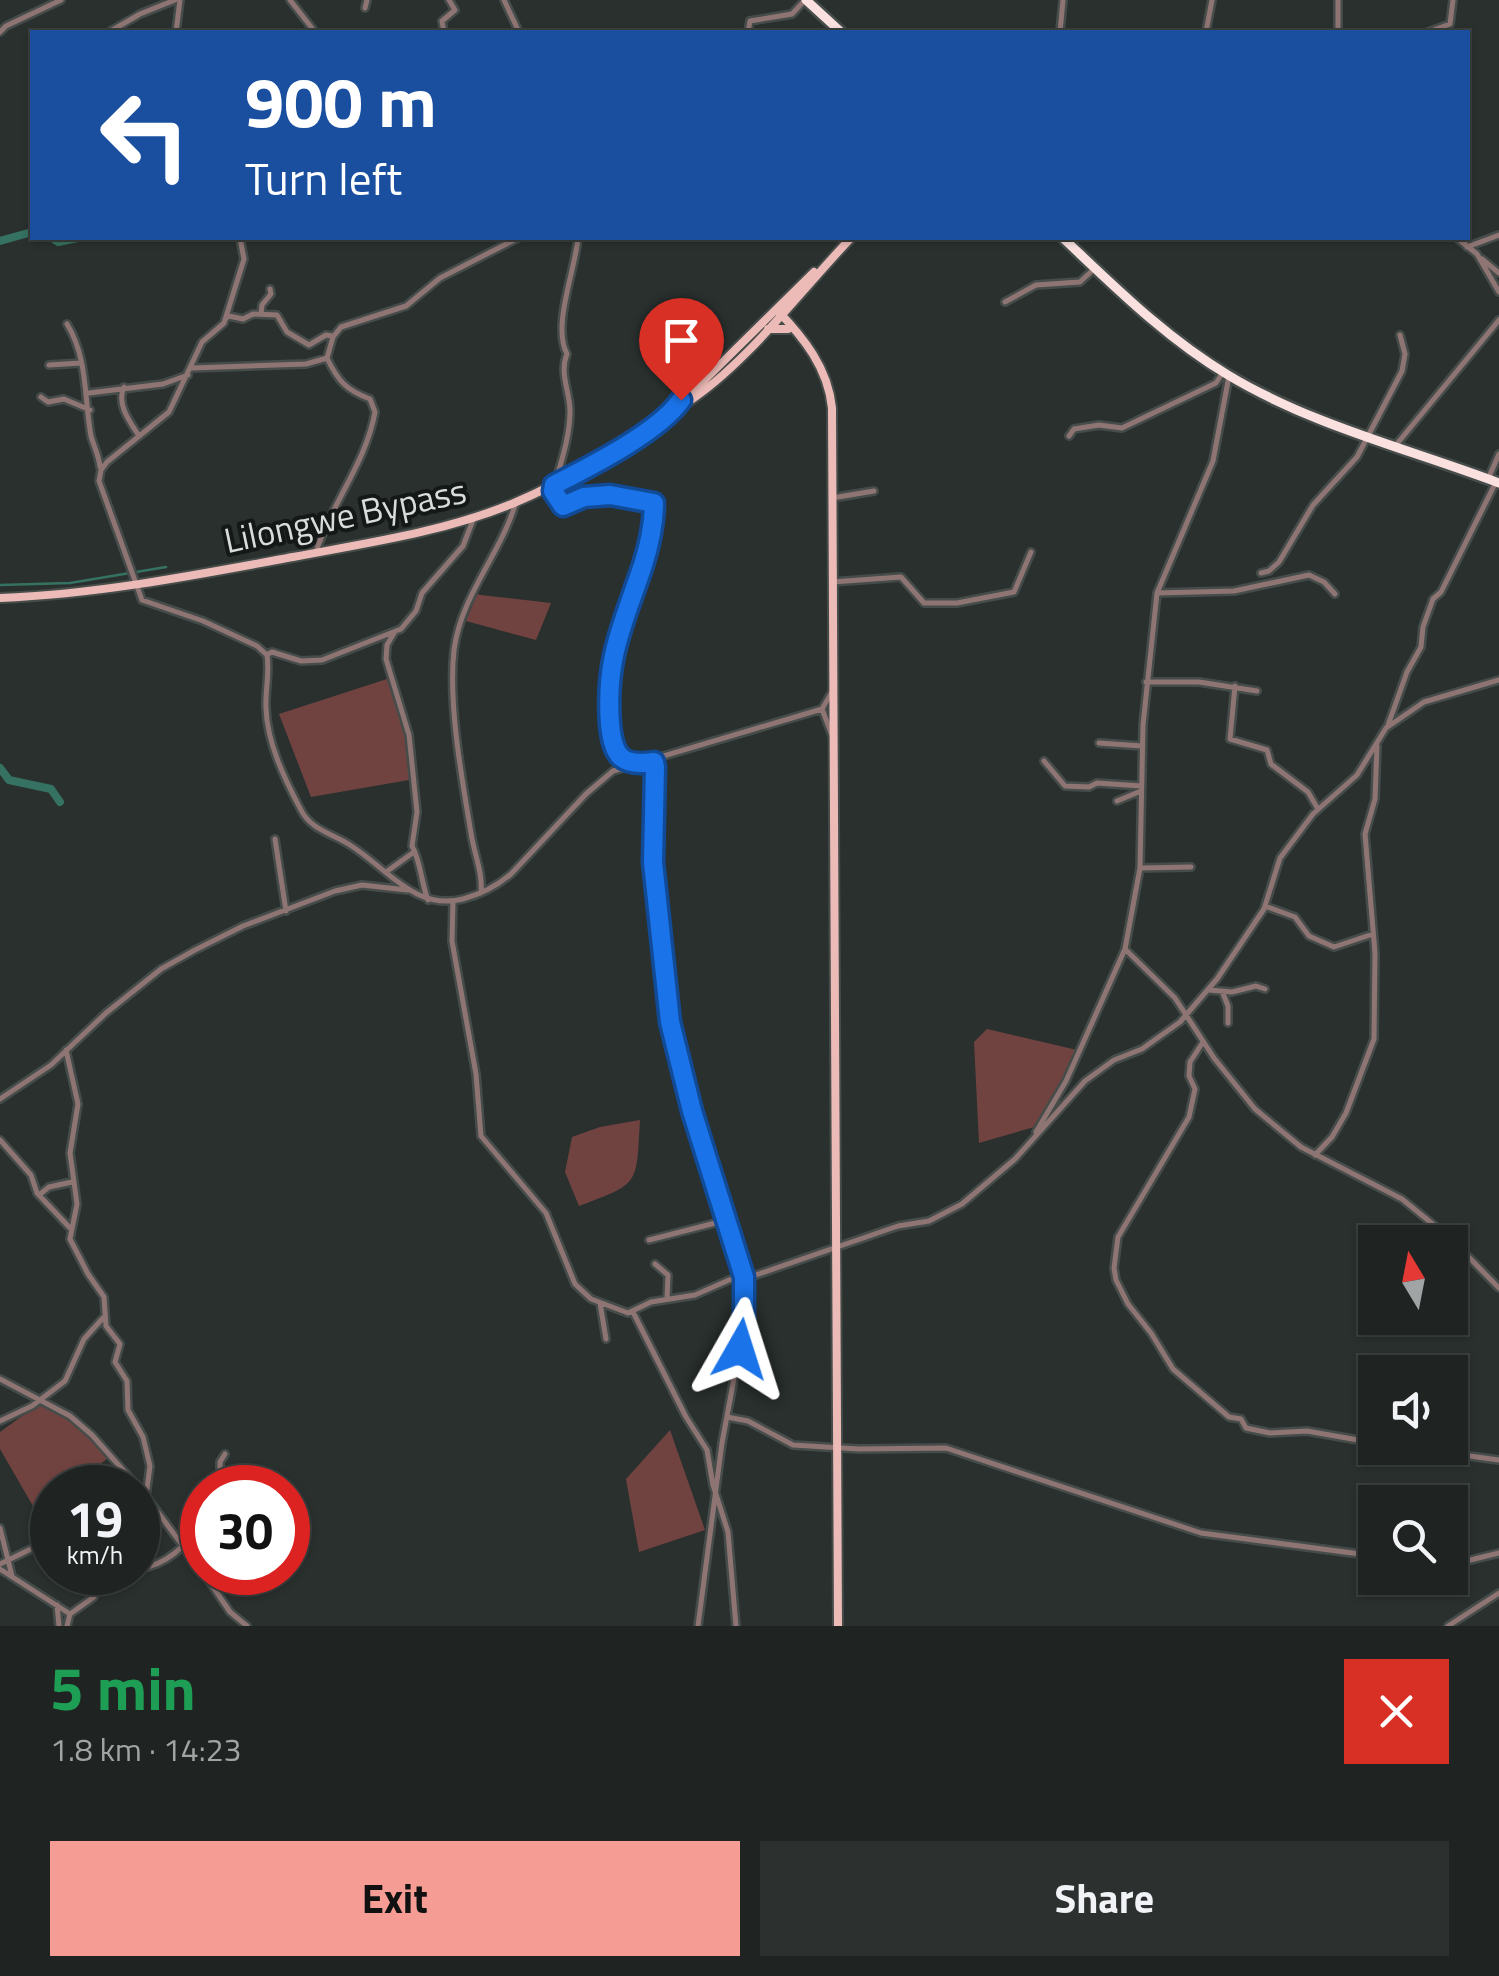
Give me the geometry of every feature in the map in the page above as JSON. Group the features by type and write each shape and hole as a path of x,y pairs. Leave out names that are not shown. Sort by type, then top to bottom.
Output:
{"highway":[{"path":"806,0 840,30"},
{"path":"1065,240 1171,336 1226,374 1290,406 1495,481"}],"main road":[{"name":"Lilongwe Bypass","path":"0,598 138,585 316,552 433,529 516,502 616,451 704,390 849,240"},
{"name":"Lilongwe Bypass","path":"675,409 800,294 836,253"},
{"path":"790,328 790,308 800,294"},
{"path":"777,314 812,352 830,396 838,1626"},
{"path":"764,332 774,327 790,328"}],"street":[{"path":"0,32 61,0"},
{"path":"113,30 140,14 178,0 176,30"},
{"path":"290,0 314,30"},
{"path":"444,30 442,21 455,10 449,0"},
{"path":"504,0 518,30"},
{"path":"748,30 750,20 787,16 806,0"},
{"path":"1060,30 1062,0"},
{"path":"1206,30 1212,0"},
{"path":"1338,0 1338,30"},
{"path":"1434,30 1450,24 1453,0"},
{"path":"1467,247 1499,236"},
{"path":"225,320 244,258 240,240"},
{"path":"316,552 322,531 365,446 376,408 370,399 350,392 339,381 327,358 332,337 350,323 406,306 440,278 514,240"},
{"path":"578,240 560,336 567,354 563,364 569,426 553,491 563,506 584,497 610,495 654,503 645,560 619,628 608,685 612,745 633,765"},
{"path":"1460,240 1499,273"},
{"path":"1477,254 1499,292"},
{"path":"1005,302 1036,285 1080,282 1096,268"},
{"path":"260,314 270,289"},
{"path":"101,470 168,412 202,342 229,316 244,319 260,314 277,315 287,332 309,345 326,335 332,337"},
{"path":"1396,445 1499,320"},
{"path":"67,324 75,336 88,393 102,497 146,604 203,621 268,654"},
{"path":"1260,573 1270,571 1279,562 1313,505 1357,457 1405,362 1400,335"},
{"path":"88,393 163,384 190,372 306,364 327,358"},
{"path":"49,365 81,363"},
{"path":"1069,436 1074,429 1122,428 1216,383 1226,374"},
{"path":"1035,1134 1066,1081 1125,949 1140,868 1142,746 1156,594 1214,460 1226,374"},
{"path":"124,387 122,400 128,422 138,436"},
{"path":"41,397 48,402 64,399 90,410"},
{"path":"453,901 452,941 476,1074 481,1136 546,1213 575,1284 600,1304 624,1313 633,1312 650,1302 695,1294 898,1226 920,1224 954,1209 1015,1158 1085,1082 1114,1060 1164,1035 1209,990 1266,906 1277,863 1318,809 1357,776 1386,728 1421,647 1422,627 1433,599 1441,592 1495,481 1499,454"},
{"path":"832,498 874,491"},
{"path":"482,893 460,759 454,656 466,604 516,502"},
{"path":"428,900 412,838 417,812 410,735 386,659 387,645 407,622 427,586 463,546 474,517"},
{"path":"832,582 902,576 924,603 957,603 1014,592 1031,552"},
{"path":"1156,594 1234,591 1308,575 1324,582 1336,594"},
{"path":"268,654 305,662 322,660 394,633"},
{"path":"268,654 269,735 300,809 314,826 347,843 408,890 428,900 453,901 482,893 511,874 604,777 822,710 833,689"},
{"path":"1386,728 1424,702 1499,680"},
{"path":"1146,682 1199,682 1257,691"},
{"path":"1235,686 1230,739 1267,750 1271,764 1308,792 1318,809"},
{"path":"822,710 834,738"},
{"path":"1316,1155 1346,1113 1374,1040 1377,994 1366,830 1375,798 1378,742"},
{"path":"1099,743 1142,746"},
{"path":"1044,761 1066,786 1089,787 1098,783 1141,788"},
{"path":"654,762 653,862 672,1032 744,1277 744,1319 698,1626"},
{"path":"1118,801 1141,788"},
{"path":"275,839 286,911"},
{"path":"386,872 414,852"},
{"path":"1140,868 1191,867"},
{"path":"0,1100 52,1065 161,968 242,926 351,887 408,890"},
{"path":"1266,906 1295,917 1309,936 1334,947 1373,934"},
{"path":"1125,949 1174,998 1255,1109 1290,1140 1402,1199 1432,1221 1499,1288"},
{"path":"1209,990 1256,986 1265,989"},
{"path":"1222,991 1228,1006 1228,1023"},
{"path":"1203,1042 1190,1062 1189,1076 1195,1089 1189,1117 1118,1236 1116,1280 1134,1315 1151,1332 1173,1369 1229,1417 1240,1419 1246,1428 1270,1433 1307,1431 1358,1440"},
{"path":"66,1050 78,1104 70,1153 78,1204 70,1228 71,1242 104,1297 108,1329 120,1344 115,1362 129,1386 128,1410 143,1437 150,1465"},
{"path":"0,1140 28,1170 38,1195 70,1228"},
{"path":"38,1195 49,1187 73,1181"},
{"path":"650,1240 727,1220"},
{"path":"656,1264 668,1275 667,1299"},
{"path":"600,1304 606,1339"},
{"path":"633,1312 648,1347 707,1450 715,1494 728,1532 736,1626"},
{"path":"0,1421 42,1399 66,1380 84,1340 104,1316"},
{"path":"0,1378 82,1425 118,1465"},
{"path":"727,1417 748,1421 793,1445 946,1448 1202,1534 1358,1554"},
{"path":"220,1465 225,1454"},
{"path":"1468,1456 1499,1460"},
{"path":"160,1515 180,1543"},
{"path":"0,1528 12,1576"},
{"path":"30,1549 7,1558 0,1566 70,1614"},
{"path":"1468,1560 1499,1552"},
{"path":"1448,1626 1499,1593"},
{"path":"67,1626 70,1614 93,1595"},
{"path":"218,1595 247,1626"},
{"path":"57,1604 59,1626"}],"shaded area":[{"path":"477,594 551,603 536,640 466,621"},
{"path":"387,679 407,735 409,780 311,797 279,714"},
{"path":"987,1029 1077,1050 1062,1084 1034,1127 979,1143 974,1042"},
{"path":"640,1120 638,1158 631,1179 614,1192 579,1206 565,1172 572,1137"},
{"path":"40,1403 71,1418 108,1458 99,1465 30,1465 30,1501 0,1449 0,1432"},
{"path":"670,1430 705,1530 639,1552 626,1479"}],"waterway":[{"path":"0,241 30,233"},
{"path":"55,240 68,240"},
{"path":"0,585 70,583 166,567"},
{"path":"0,768 9,780 51,789 60,802"}],"route":[{"path":"681,400 675,409 632,440 554,485 553,491 563,506 584,497 610,495 654,503 645,560 612,655 608,691 611,739 614,750 633,765 654,762 653,862 670,1022 692,1111 744,1277 740,1349"}]}
